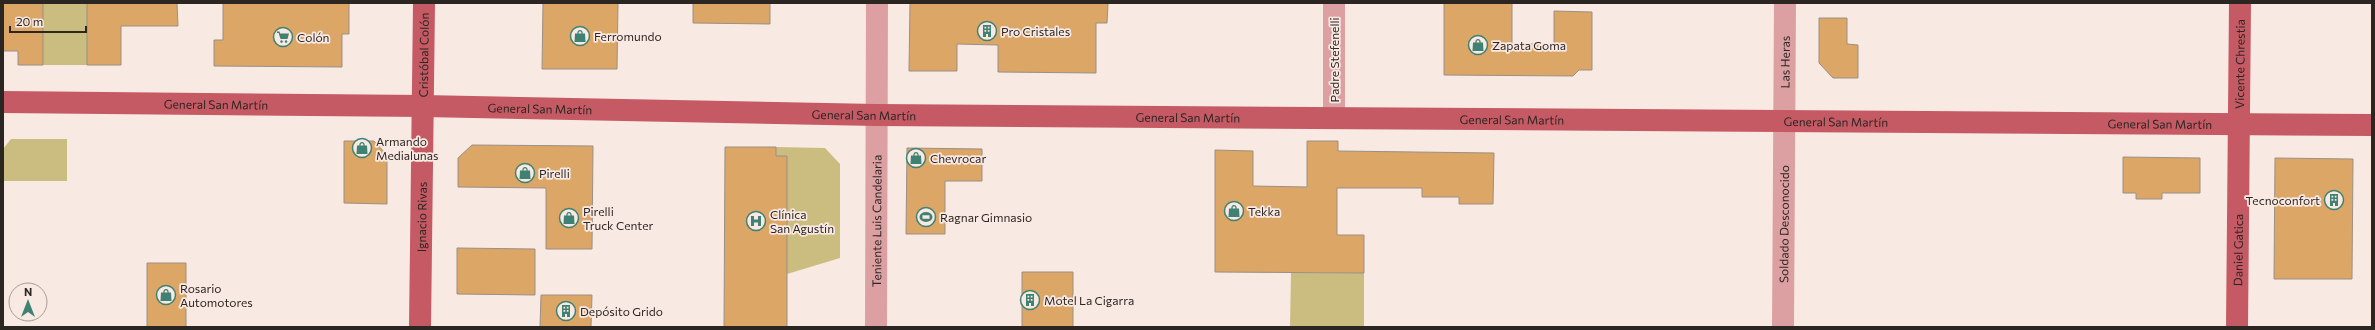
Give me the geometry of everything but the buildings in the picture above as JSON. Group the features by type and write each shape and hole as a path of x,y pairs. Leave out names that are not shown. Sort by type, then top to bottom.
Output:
{"main road":[{"name":"Cristóbal Colón","path":"423,106 424,3"},
{"name":"Vicente Chrestia","path":"2239,124 2240,3"},
{"name":"General San Martín","path":"3,102 423,106 876,115 2372,125"},
{"name":"Ignacio Rivas","path":"420,327 423,106"},
{"name":"Daniel Gatica","path":"2237,327 2239,124"}],"street":[{"name":"Teniente Luis Candelaria","path":"876,327 877,3"},
{"name":"Padre Stefenelli","path":"1334,3 1334,118"},
{"name":"Las Heras","path":"1784,121 1785,3"},
{"name":"Soldado Desconocido","path":"1783,327 1784,121"}],"shaded area":[{"path":"43,3 87,3 87,65 43,65"},
{"path":"11,139 67,139 67,181 3,181 3,149"},
{"path":"776,147 825,148 840,164 840,258 787,274 787,156 776,156"},
{"path":"1291,273 1364,273 1364,327 1290,327"}],"place":[{"name":"Pro Cristales","path":"987,31"},
{"name":"Ferromundo","path":"580,36"},
{"name":"Colón","path":"283,37"},
{"name":"Zapata Goma","path":"1478,45"},
{"name":"Armando Medialunas","path":"362,148"},
{"name":"Chevrocar","path":"916,158"},
{"name":"Pirelli","path":"525,173"},
{"name":"Tecnoconfort","path":"2334,200"},
{"name":"Tekka","path":"1234,211"},
{"name":"Ragnar Gimnasio","path":"926,217"},
{"name":"Pirelli Truck Center","path":"569,218"},
{"name":"Clínica San Agustín","path":"756,221"},
{"name":"Rosario Automotores","path":"166,295"},
{"name":"Motel La Cigarra","path":"1030,300"},
{"name":"Depósito Grido","path":"566,311"}]}
